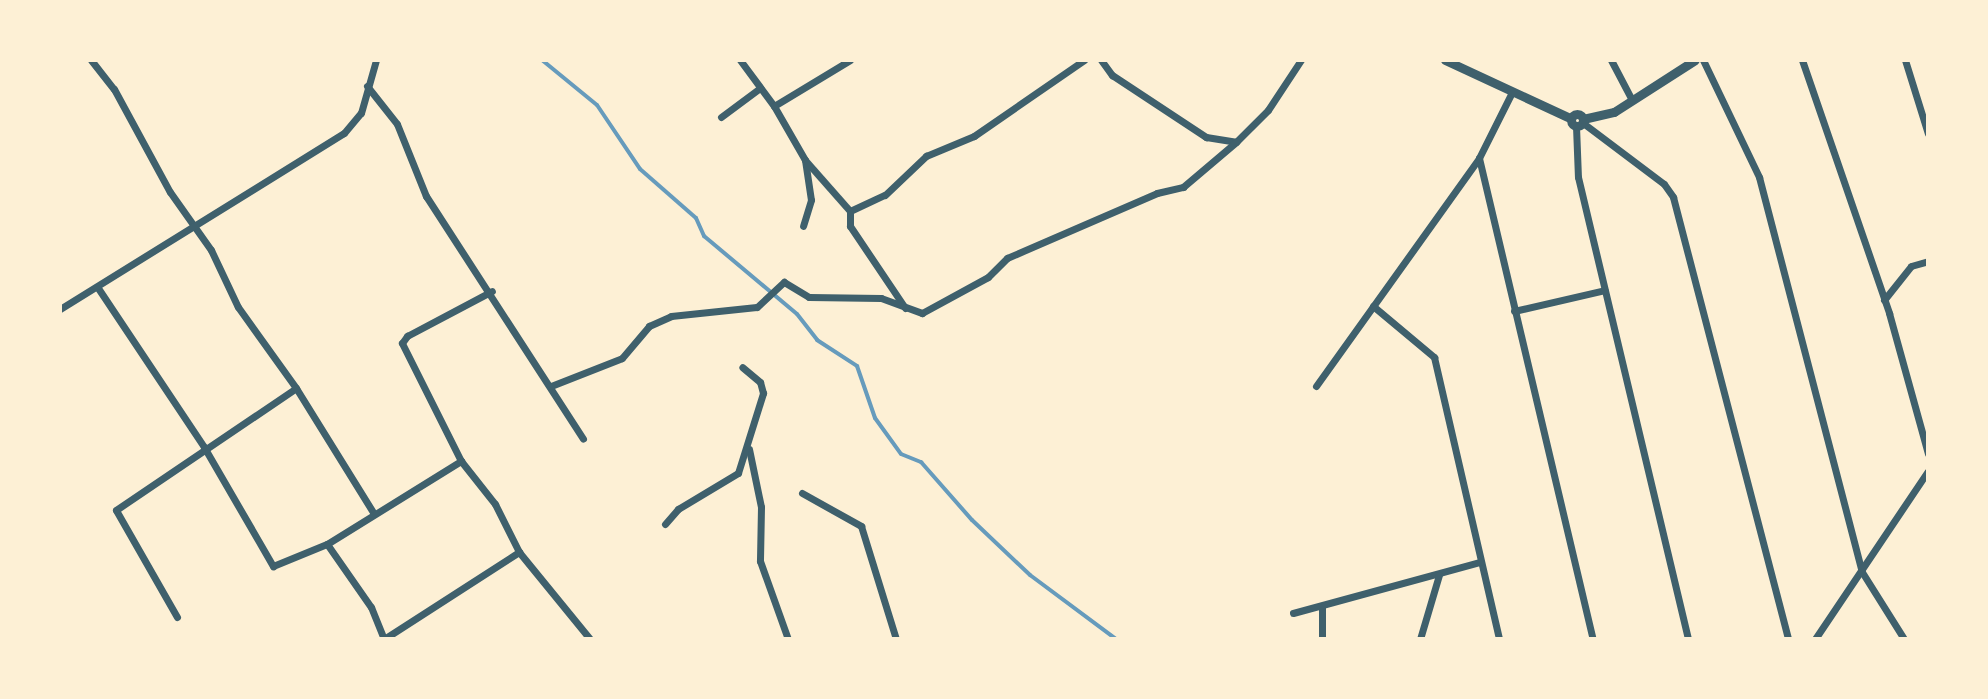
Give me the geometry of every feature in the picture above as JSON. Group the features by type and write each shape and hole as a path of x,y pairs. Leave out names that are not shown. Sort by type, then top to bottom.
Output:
{"street":[{"path":"91,60 114,89 228,280 238,307 296,388 373,512"},
{"path":"60,309 98,288 151,248 194,226 344,133 361,113 376,60"},
{"path":"740,60 774,106 805,160 850,211 850,226 905,308"},
{"path":"774,106 850,60"},
{"path":"850,211 885,195 926,156 988,128 1084,60"},
{"path":"1101,60 1112,75 1206,137 1236,142"},
{"path":"551,386 622,358 649,326 671,316 757,307 784,282 809,297 881,298 922,313 988,277 1007,258 1157,193 1183,187 1268,110 1301,60"},
{"path":"1445,60 1578,122 1664,184 1673,197 1788,639"},
{"path":"1611,60 1632,100"},
{"path":"1578,122 1595,119 1632,100 1695,60"},
{"path":"1703,60 1759,177 1862,572 1904,639"},
{"path":"1802,60 1884,300 1928,454"},
{"path":"1905,60 1928,134"},
{"path":"367,86 397,124 426,196 492,291 583,439"},
{"path":"721,117 760,88"},
{"path":"1316,386 1479,158 1512,92"},
{"path":"1578,122 1578,177 1688,639"},
{"path":"1479,158 1593,639"},
{"path":"803,226 811,200 805,160"},
{"path":"1884,300 1911,266 1928,261"},
{"path":"98,288 204,447 273,566 327,544 373,512 461,461"},
{"path":"1514,311 1605,290"},
{"path":"492,291 407,336 402,343 461,461 495,504 519,552 590,639"},
{"path":"1373,306 1434,357 1499,639"},
{"path":"665,524 678,509 738,473 749,447 763,393 760,382 742,367"},
{"path":"177,617 116,510 204,447 296,388"},
{"path":"749,447 761,507 760,561 788,639"},
{"path":"1815,639 1928,471"},
{"path":"802,493 861,526 896,639"},
{"path":"327,544 371,607 384,639 519,552"},
{"path":"1293,613 1480,562"},
{"path":"1420,639 1439,575"},
{"path":"1322,607 1322,639"}],"waterway":[{"path":"542,60 597,105 640,169 696,218 704,236 797,314 817,340 857,366 875,418 901,454 921,462 972,520 1030,575 1116,639"}]}
